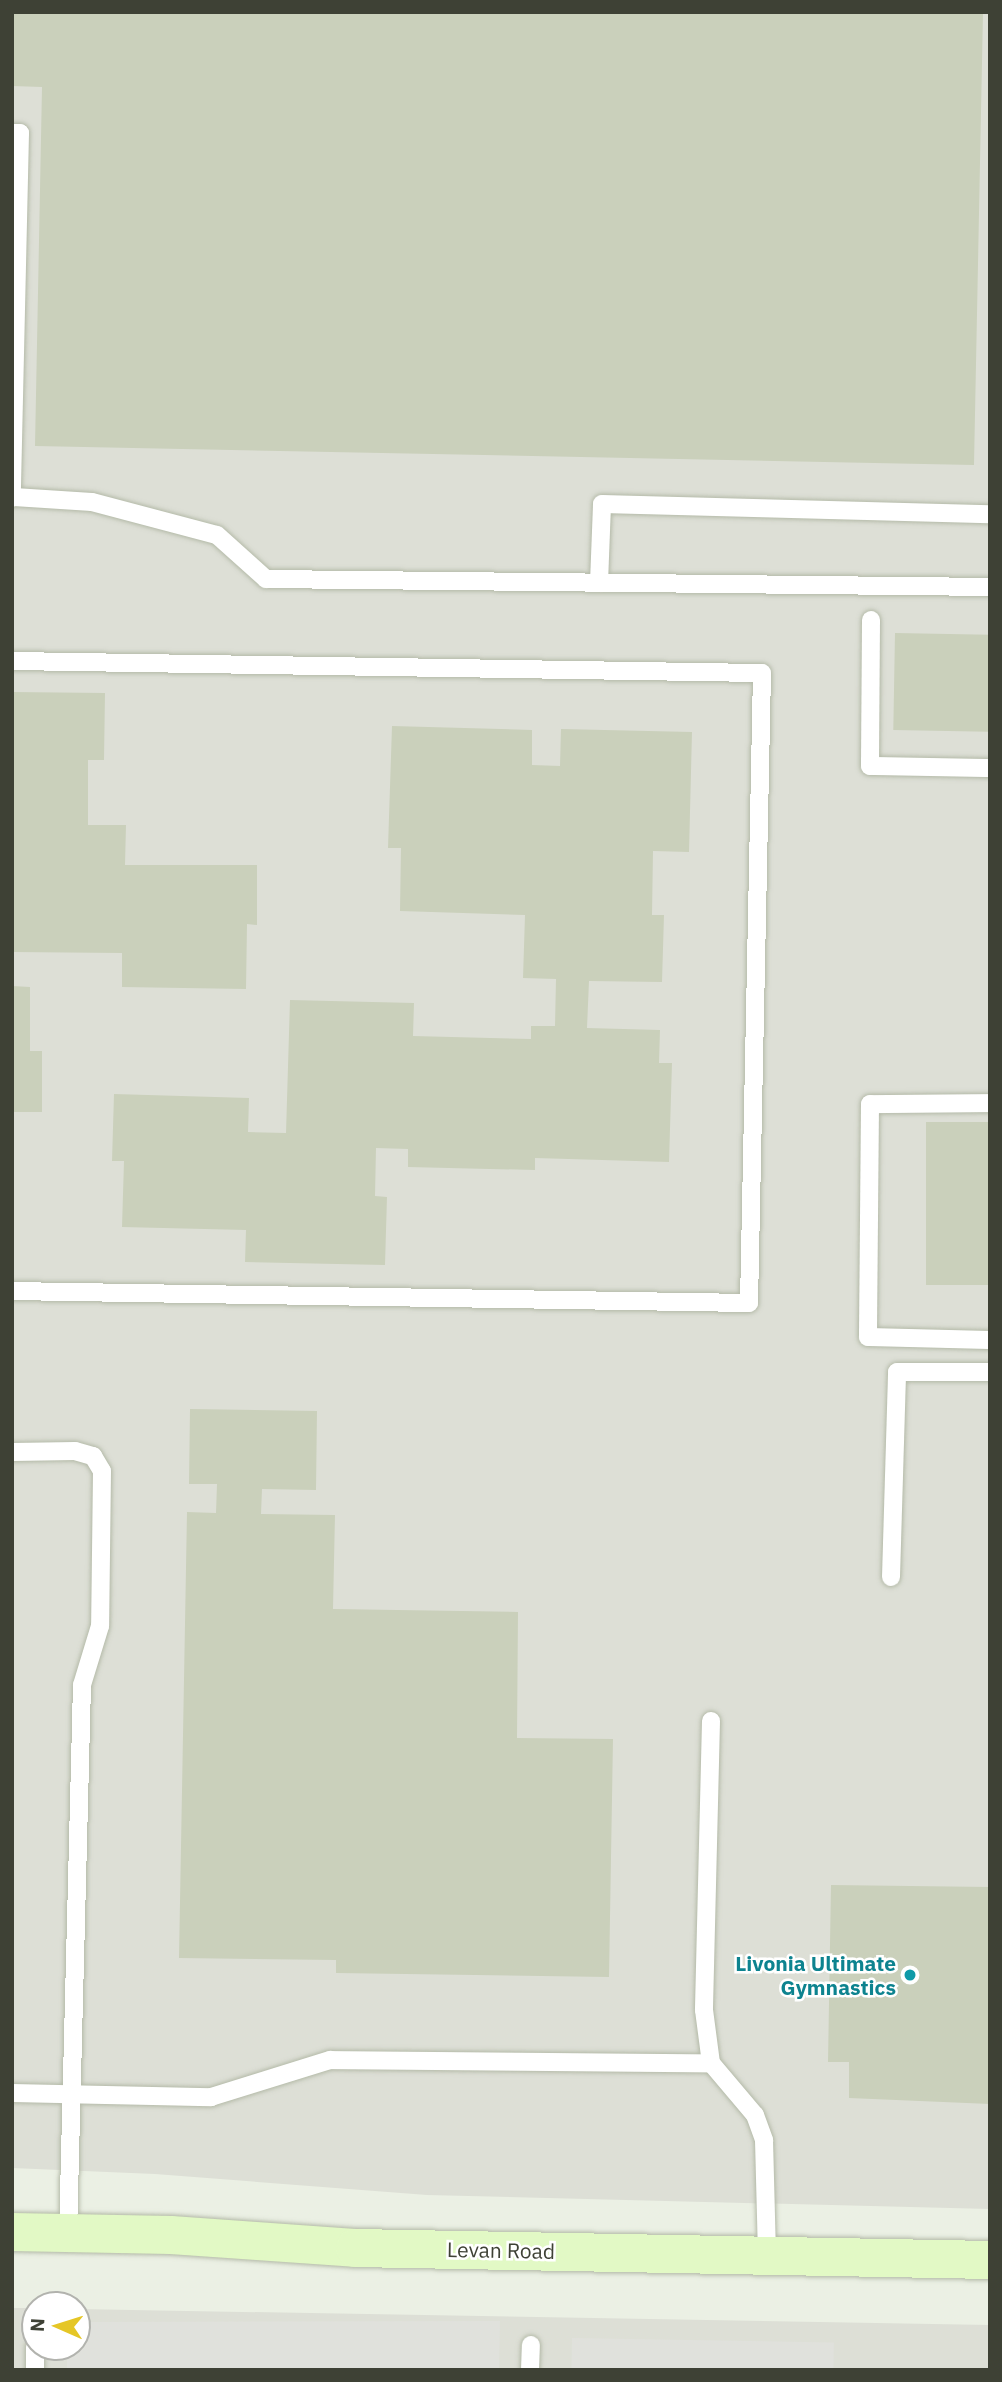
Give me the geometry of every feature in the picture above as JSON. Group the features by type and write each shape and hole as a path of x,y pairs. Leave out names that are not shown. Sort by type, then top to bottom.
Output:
{"street":[{"name":"Levan Road","path":"12,2232 355,2248 990,2260"}],"lane":[{"path":"12,133 20,133 13,497 92,502 216,535 266,579 990,587"},
{"path":"599,583 602,504 990,514"},
{"path":"871,620 870,766 990,768"},
{"path":"12,661 762,673 749,1304 12,1291"},
{"path":"990,1103 870,1104 868,1337 990,1340"},
{"path":"891,1577 897,1372 990,1372"},
{"path":"12,1451 75,1451 93,1456 102,1471 100,1626 82,1685 68,2233"},
{"path":"710,1721 704,2010 711,2063 755,2115 764,2140 767,2256"},
{"path":"12,2093 211,2097 330,2060 711,2063"},
{"path":"530,2370 531,2345"}],"shaded area":[{"path":"12,12 990,12 990,2209 427,2195 155,2174 12,2168"},
{"path":"12,2308 21,2308 21,2361 91,2361 91,2309 990,2325 990,2370 12,2370"},
{"path":"500,2321 499,2370 67,2370 67,2361 91,2361 91,2322"},
{"path":"572,2338 834,2343 833,2370 571,2370"}],"building":[{"path":"12,12 983,12 974,465 35,446 42,87 12,86"},
{"path":"895,633 990,635 988,732 893,730"},
{"path":"12,692 105,693 104,760 88,760 88,825 126,825 125,865 257,865 257,925 247,924 246,989 122,987 122,953 12,952"},
{"path":"392,726 532,730 532,765 560,766 561,729 692,732 689,852 653,851 652,915 664,915 662,982 589,981 587,1028 660,1030 659,1063 672,1063 669,1162 535,1158 535,1170 408,1167 408,1149 376,1148 375,1196 387,1197 385,1265 245,1262 246,1230 122,1227 124,1161 112,1161 114,1094 249,1098 248,1132 286,1133 290,1000 414,1003 413,1036 531,1039 531,1026 555,1026 556,979 523,978 525,915 400,911 401,848 388,848"},
{"path":"12,986 30,987 30,1051 42,1051 42,1112 12,1112"},
{"path":"926,1122 990,1122 990,1285 926,1285"},
{"path":"190,1409 317,1411 316,1490 262,1489 261,1514 335,1515 333,1609 518,1612 517,1738 613,1739 609,1977 336,1973 336,1960 179,1958 187,1512 216,1513 217,1484 189,1484"},
{"name":"Livonia Ultimate Gymnastics","path":"831,1885 990,1887 990,2104 849,2098 849,2062 828,2062"}],"place":[{"name":"Livonia Ultimate Gymnastics","path":"910,1975"}]}
